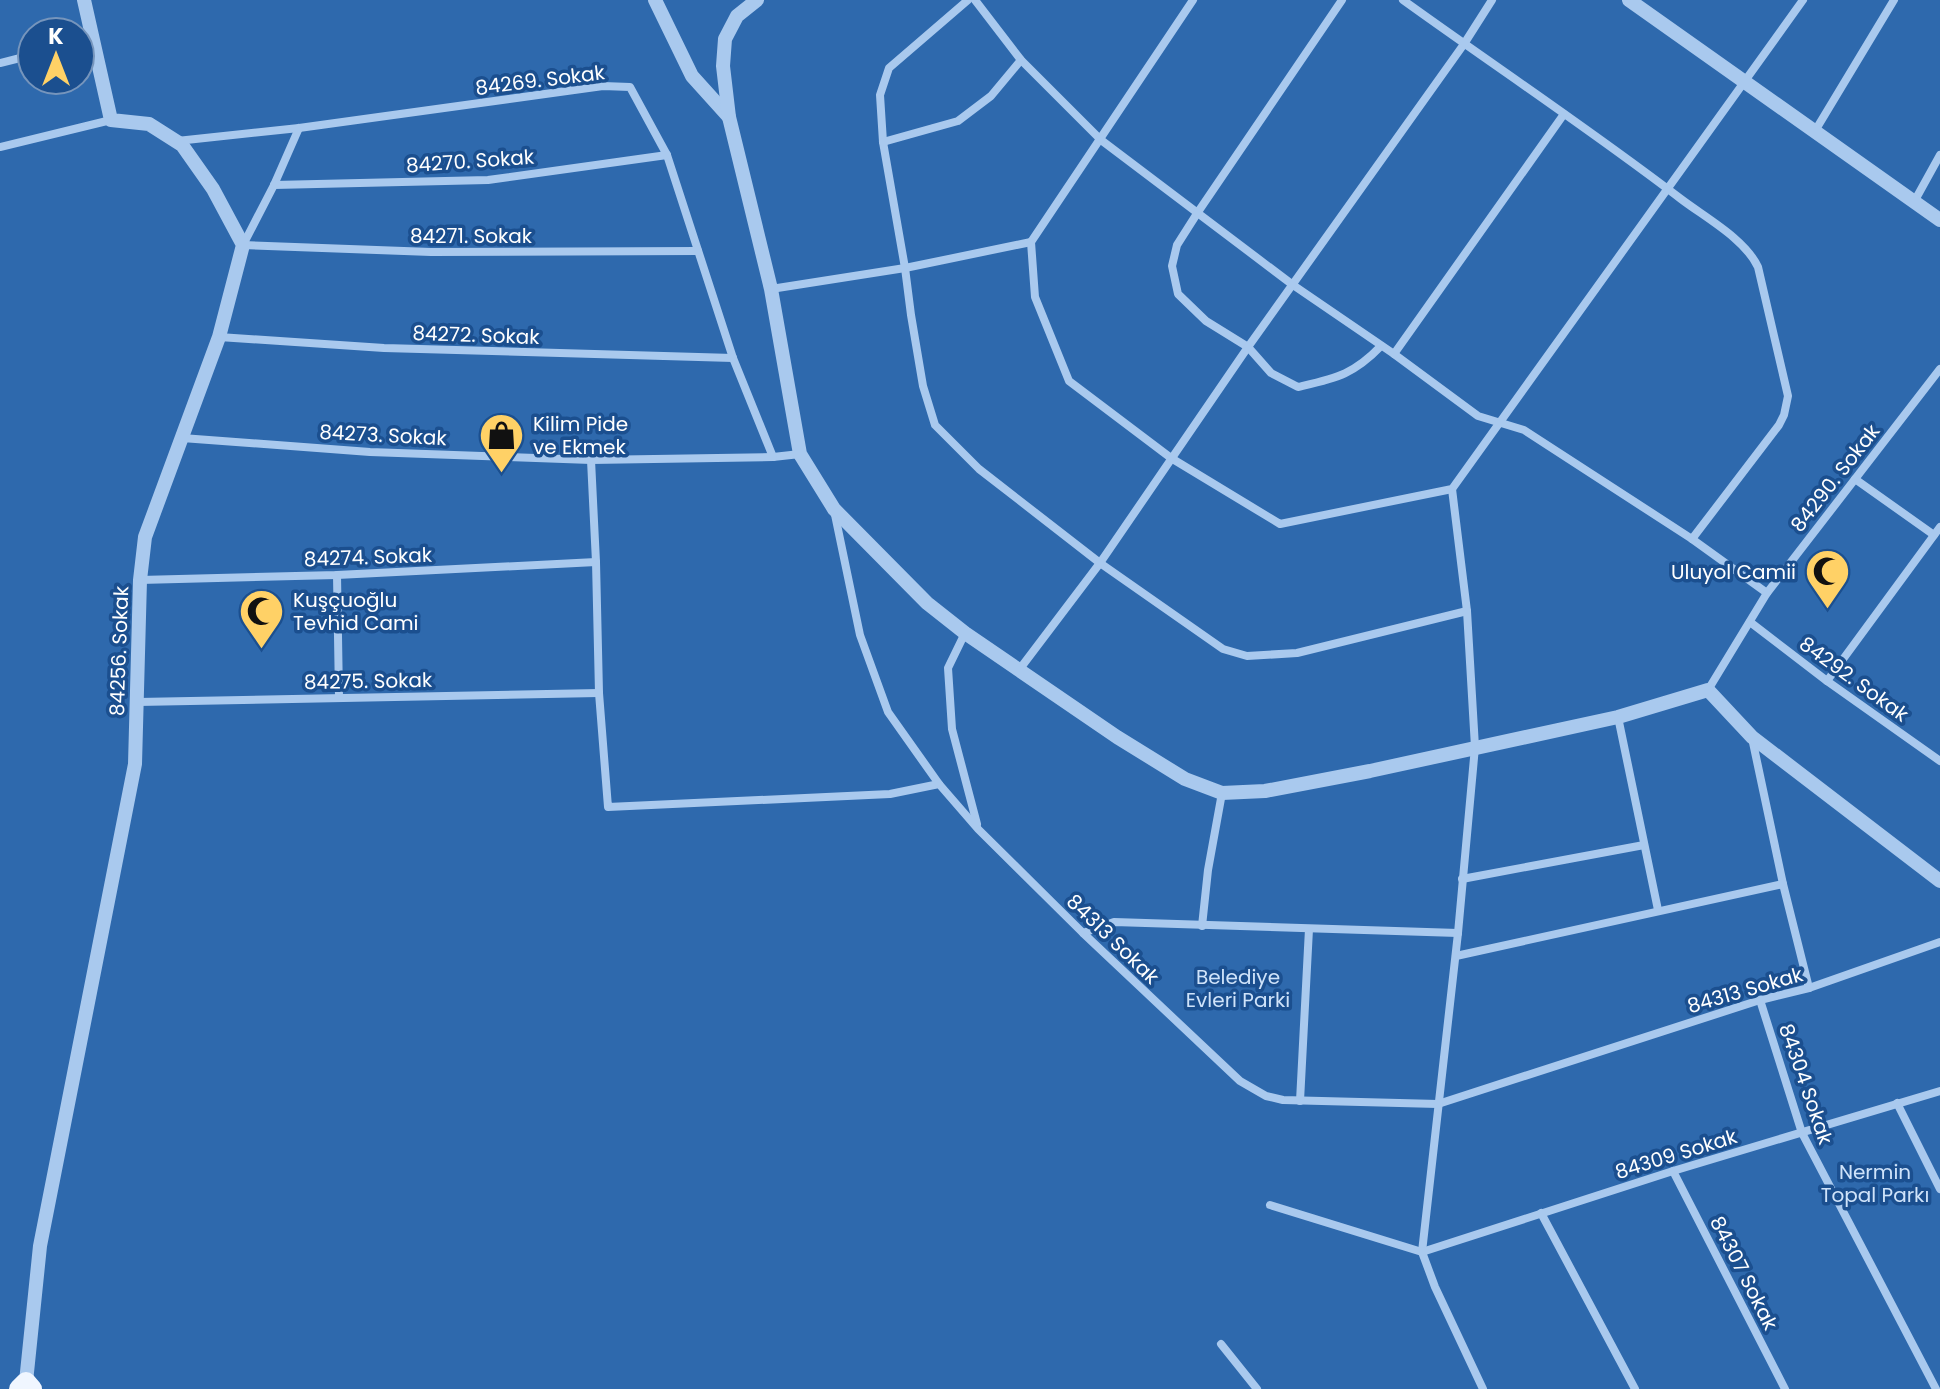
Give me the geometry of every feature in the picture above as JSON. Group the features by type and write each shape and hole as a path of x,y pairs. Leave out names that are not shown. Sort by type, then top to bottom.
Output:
{"street":[{"path":"655,0 692,76 729,117"},
{"path":"757,0 737,16 725,39 723,66 729,117 771,289 800,454 834,509 927,603 965,633 1117,737 1185,779 1222,793 1265,791 1618,717 1708,690 1752,737 1940,881"},
{"path":"968,0 889,68 880,95 883,142 911,315 923,386 935,425 979,469 1100,563 1223,649 1247,656 1297,653 1467,611"},
{"path":"975,0 1021,60 1101,140 1293,285 1478,416 1524,430 1692,539 1767,593"},
{"path":"1193,0 1031,242 1035,297 1069,381 1171,458 1280,524 1452,489"},
{"path":"1342,0 1198,212 1177,245 1172,266 1178,294 1206,321 1248,347 1271,373 1298,387 1342,376 1365,363 1381,346"},
{"path":"1403,0 1666,188 1739,242 1754,258 1788,396 1784,415 1692,539"},
{"path":"1019,670 1100,563 1492,0"},
{"path":"1483,1389 1422,1252 1456,956 1475,747 1467,611 1452,489 1803,0"},
{"path":"1815,131 1894,0"},
{"path":"1636,2 1940,220"},
{"path":"883,142 958,121 991,96 1021,60"},
{"path":"96,74 111,120"},
{"name":"84269. Sokak","path":"177,141 299,128 603,86 630,87 667,155 733,358 773,457"},
{"path":"1394,354 1564,114"},
{"path":"0,147 111,120 149,124 182,145 213,189 243,245"},
{"path":"243,245 299,128"},
{"name":"84270. Sokak","path":"274,185 488,180 667,155"},
{"path":"1914,202 1940,155"},
{"path":"771,289 905,268 1031,242"},
{"name":"84271. Sokak","path":"243,245 431,252 698,251"},
{"name":"84256. Sokak","path":"25,1387 40,1246 135,764 140,580 145,537 219,337 243,245"},
{"name":"84272. Sokak","path":"219,337 384,348 733,358"},
{"name":"84290. Sokak","path":"1708,690 1767,593 1940,369"},
{"name":"84273. Sokak","path":"182,438 370,452 591,460 773,457"},
{"path":"773,457 800,454"},
{"path":"591,460 599,693 608,807 890,794 939,784"},
{"path":"1827,681 1937,531 1855,479"},
{"name":"84313 Sokak","path":"834,509 860,635 888,712 939,784 978,829 1083,933 1240,1081 1266,1096 1300,1101 1438,1104 1760,1000 1809,988 1940,942"},
{"name":"84274. Sokak","path":"140,580 337,575 596,562"},
{"path":"337,575 339,697"},
{"name":"84292. Sokak","path":"1750,622 1940,761"},
{"path":"965,633 948,668 952,729 978,829"},
{"name":"84275. Sokak","path":"138,702 599,693"},
{"path":"1618,717 1658,910"},
{"path":"1752,737 1809,988"},
{"path":"1202,926 1222,793"},
{"path":"1462,879 1644,845"},
{"path":"1456,956 1783,884"},
{"path":"1083,933 1114,922 1458,933"},
{"path":"1300,1101 1309,929"},
{"name":"84304 Sokak","path":"1760,1000 1802,1133 1936,1389"},
{"name":"84309 Sokak","path":"1422,1252 1673,1171 1940,1091"},
{"path":"1897,1103 1940,1189"},
{"name":"84307 Sokak","path":"1673,1171 1785,1389"},
{"path":"1270,1205 1422,1252"},
{"path":"1541,1213 1635,1389"},
{"path":"1221,1344 1257,1389"}],"green space":[{"path":"0,0 1940,0 1940,1389 0,1389"}],"place":[{"name":"Kilim Pide ve Ekmek","path":"502,474"},
{"name":"Uluyol Camii","path":"1827,611"},
{"name":"Kuşçuoğlu Tevhid Cami","path":"262,650"}],"park label":[{"name":"Belediye Evleri Parki","path":"1238,988"},
{"name":"Nermin Topal Parkı","path":"1875,1184"}]}
